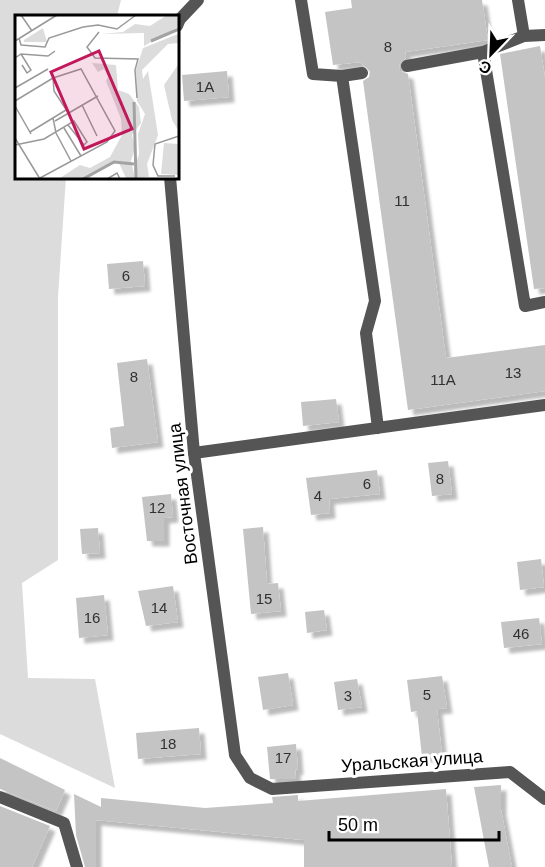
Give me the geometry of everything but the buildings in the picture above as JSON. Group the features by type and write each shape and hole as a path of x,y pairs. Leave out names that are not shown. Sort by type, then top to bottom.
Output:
{"street":[{"path":"178,24 198,0"},
{"path":"301,0 313,74 342,76 362,73"},
{"path":"518,0 524,36"},
{"path":"407,66 483,52 524,36 545,35"},
{"path":"483,52 525,306 545,302"},
{"path":"342,76 375,301 366,333 378,428"},
{"name":"Восточная улица","path":"170,178 195,453 235,755 250,778 272,789"},
{"path":"195,453 545,405"},
{"name":"Уральская улица","path":"272,789 510,772 545,799"},
{"path":"0,797 64,823 76,867"}],"shaded area":[{"path":"0,0 121,0 117,15 15,15 15,178 66,178 58,297 58,560 22,583 28,678 95,679 115,788 0,734"}]}
